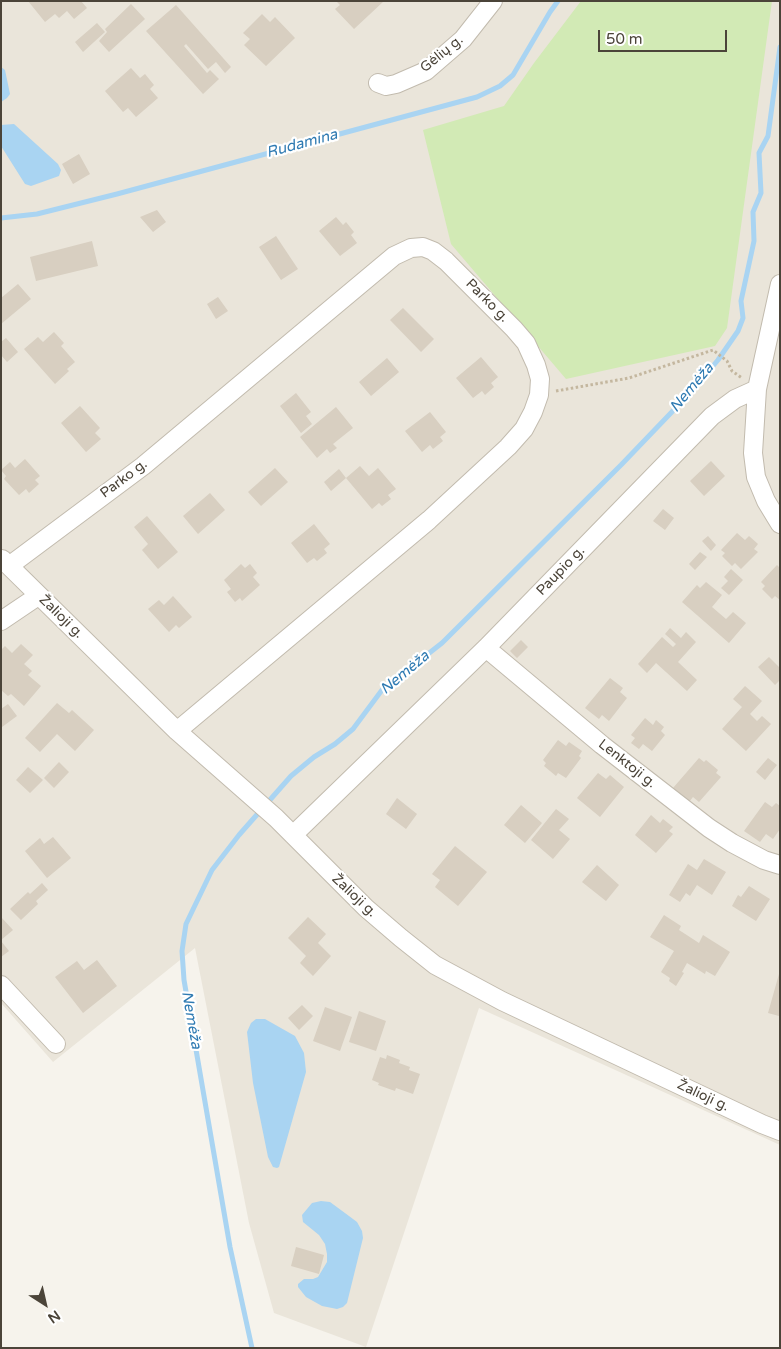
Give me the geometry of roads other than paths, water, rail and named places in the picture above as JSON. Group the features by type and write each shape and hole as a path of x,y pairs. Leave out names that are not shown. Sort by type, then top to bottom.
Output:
{"street":[{"name":"Gėlių g.","path":"378,84 386,86 396,84 426,71 463,39 493,1"},
{"name":"Parko g.","path":"5,562 143,466 394,256 411,248 422,247 434,251 446,261 526,343 540,379 539,395 524,429 508,447 429,520 177,731"},
{"path":"780,284 757,389 753,453 756,477 766,501 780,524"},
{"name":"Paupio g.","path":"293,835 486,648 712,416 735,399 757,389"},
{"name":"Žalioji g.","path":"5,562 177,731 256,799 366,908 436,965 502,1001 780,1131"},
{"path":"1,621 38,596"},
{"name":"Lenktoji g.","path":"486,648 602,745 709,828 732,843 764,860 780,866"},
{"path":"1,985 56,1044"}],"water":[{"path":"1,67 5,70 10,94 1,102"},
{"path":"14,124 58,164 61,170 59,176 31,186 25,184 1,146 1,125"},
{"path":"256,1019 265,1019 295,1036 304,1053 306,1072 279,1167 277,1168 273,1167 268,1157 253,1083 247,1032 251,1023"},
{"path":"330,1202 357,1222 362,1231 363,1238 347,1303 337,1309 322,1306 306,1297 298,1287 298,1284 304,1279 318,1277 327,1262 325,1244 319,1235 303,1222 302,1215 312,1203"}],"waterway":[{"name":"Rudamina","path":"1,218 37,214 117,194 477,97 500,86 513,75 558,1"},
{"name":"Nemėža","path":"252,1348 230,1247 184,980 182,951 186,924 212,870 239,835 291,776 353,729 382,690 442,643 621,465 691,392 718,360 738,331 743,318 741,301 754,241 753,212 761,193 759,153 768,136 780,47"}]}
